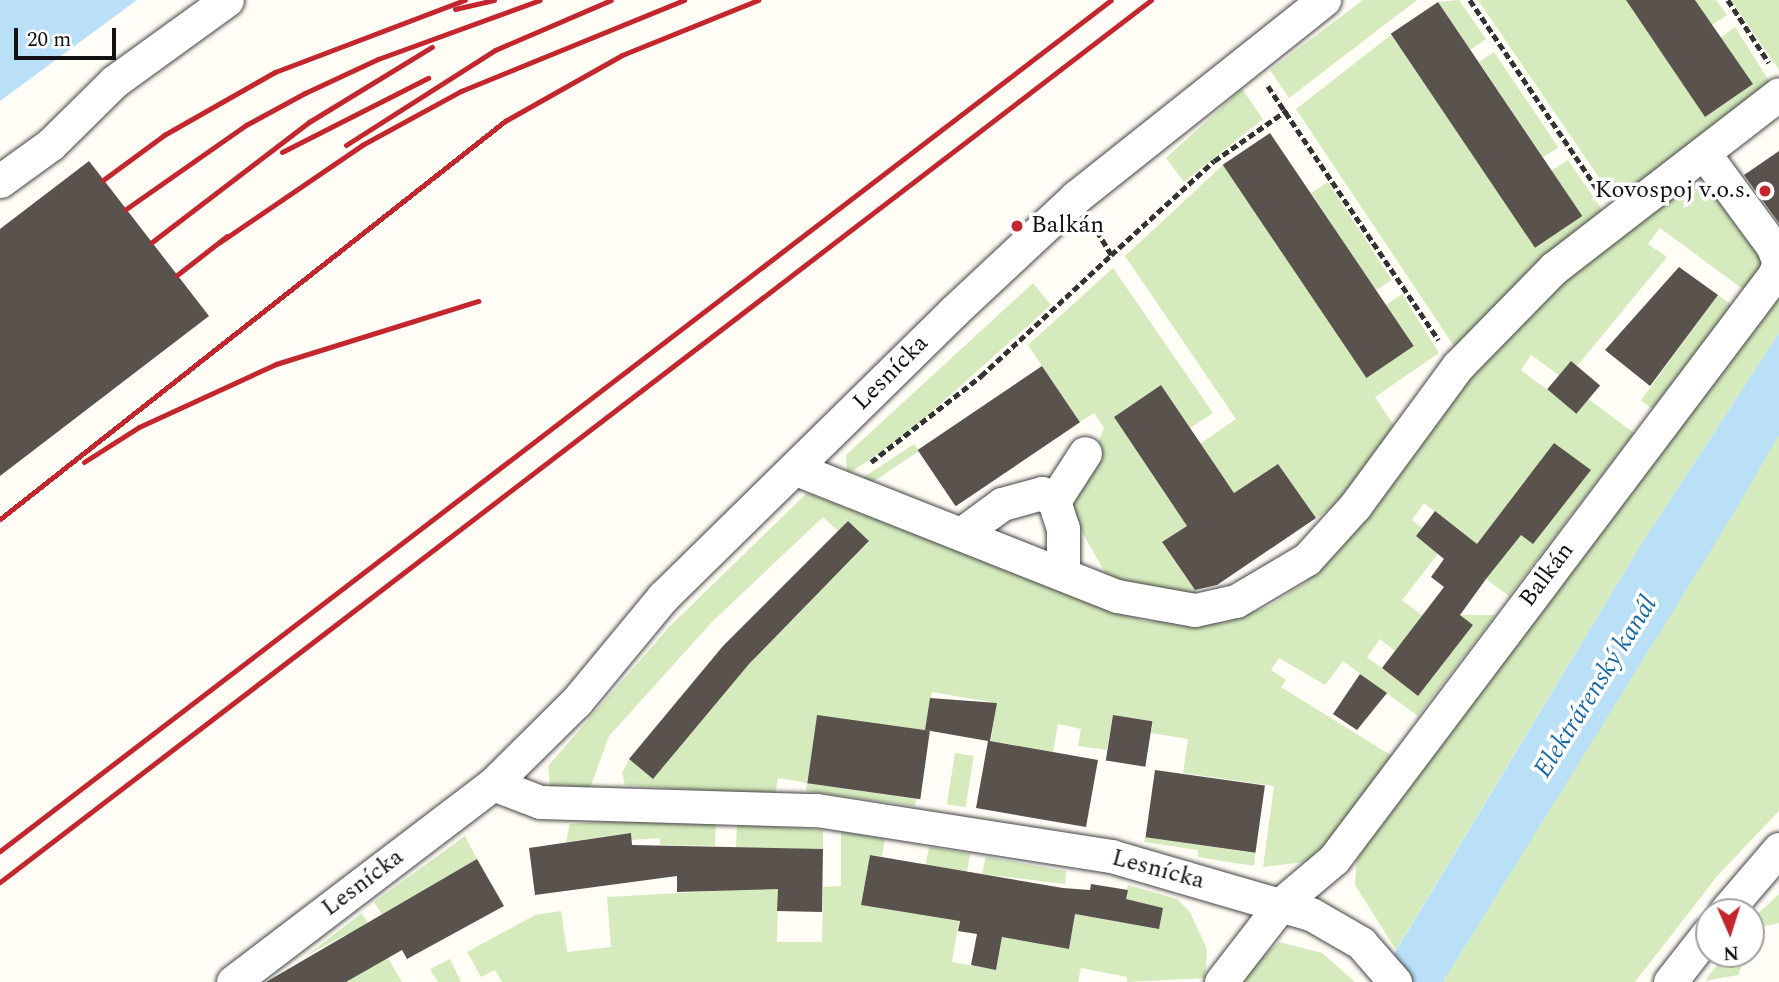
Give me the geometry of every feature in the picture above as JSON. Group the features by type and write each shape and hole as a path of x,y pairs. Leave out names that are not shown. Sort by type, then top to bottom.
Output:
{"street":[{"path":"0,181 50,145 116,81 227,0"},
{"name":"Lesnícka","path":"233,982 494,783 576,702 663,597 1076,197 1324,0"},
{"path":"796,469 1157,608 1195,610 1268,587 1307,559 1355,506 1458,366 1554,268 1703,153 1776,81"},
{"name":"Balkán","path":"1221,982 1282,903 1334,859 1774,275 1779,263 1773,247 1703,153"},
{"path":"1054,501 1085,453"},
{"path":"961,534 1027,494 1054,501"},
{"path":"1054,501 1063,528 1063,574"},
{"name":"Lesnícka","path":"494,783 540,802 737,805 897,819 1111,856 1282,903 1338,927 1386,971"},
{"path":"1737,898 1779,849"},
{"path":"1671,982 1695,950"}],"path":[{"path":"1471,0 1618,220"},
{"path":"1728,0 1776,81"},
{"path":"1248,60 1287,110 1458,366"},
{"path":"841,487 981,376 1214,161 1287,110"},
{"path":"1076,197 1111,255"}],"green space":[{"path":"1363,0 1417,0 1289,98 1270,70"},
{"path":"1459,0 1486,39 1470,50 1438,2"},
{"path":"1478,0 1626,0 1705,116 1720,38 1735,27 1771,84 1617,204"},
{"path":"1695,0 1716,0 1727,15 1712,25"},
{"path":"1731,0 1779,0 1779,70"},
{"path":"1391,35 1534,245 1552,170 1568,160 1605,214 1456,349 1296,109"},
{"path":"1494,52 1558,147 1543,157 1479,62"},
{"path":"1242,89 1263,119 1184,182 1166,158"},
{"path":"1223,165 1366,377 1413,346 1386,305 1402,294 1439,353 1375,397 1395,427 1335,505 1316,518 1278,464 1234,493 1200,444 1236,419 1125,256"},
{"path":"1690,180 1709,184 1767,260 1744,290 1660,228 1648,244 1667,257 1577,366 1560,376 1531,355 1521,370 1577,412 1587,398 1634,433 1509,596 1486,579 1499,562 1424,503 1412,520 1422,528 1416,536 1438,554 1402,600 1423,616 1395,651 1380,639 1367,657 1418,696 1473,625 1460,615 1495,615 1418,716 1343,661 1325,685 1279,658 1271,670 1286,680 1281,687 1397,759 1312,861 1263,867 1274,786 1183,773 1188,739 1151,733 1153,721 1113,715 1107,750 1078,746 1081,729 1058,724 1053,752 991,741 996,703 932,692 925,728 930,731 817,716 808,783 916,799 915,806 806,791 807,783 778,778 775,796 625,785 622,773 629,759 653,779 741,672 869,542 848,521 838,531 823,517 712,622 609,736 590,788 550,786 548,766 670,626 807,493 1144,621 1224,623 1269,606 1306,582 1450,397 1584,261"},
{"path":"1328,182 1392,280 1375,291 1311,193"},
{"path":"1113,268 1213,413 1190,428 1161,385 1114,417 1187,526 1162,543 1203,602 1113,586 1071,513 1104,428 1094,413 1080,422 1028,345"},
{"path":"1033,283 1051,305 908,433 847,475 846,455"},
{"path":"1779,293 1779,333 1642,543 1396,950 1355,885 1357,850"},
{"path":"1718,295 1732,305 1652,409 1641,400"},
{"path":"1779,435 1779,811 1718,875 1700,898 1695,898 1695,905 1635,982 1443,982"},
{"path":"914,444 919,451 867,486 855,483"},
{"path":"955,753 974,756 966,807 947,804"},
{"path":"624,820 716,822 715,846 660,845 660,838 632,840 631,833 566,842 570,824"},
{"path":"737,824 823,830 823,849 779,849 777,942 822,942 823,887 841,886 841,831 885,839 882,856 870,855 861,905 916,914 929,847 970,854 952,962 996,970 1004,927 1046,935 1045,945 1069,949 1075,914 1120,922 1128,885 1177,899 1190,912 1207,949 1205,978 1127,982 1127,977 1081,968 1078,982 502,982 495,970 481,977 467,952 535,915 561,911 567,952 611,947 607,897 734,890"},
{"path":"465,836 477,859 382,915 374,902"},
{"path":"1145,837 1255,853 1254,866 1198,857 1198,850 1144,842"},
{"path":"986,857 1066,871 1065,884 982,874"},
{"path":"1779,894 1779,923 1765,926 1765,907"},
{"path":"362,913 402,982 346,982 373,966 345,935 306,956"},
{"path":"1279,942 1322,953 1355,982 1235,982"},
{"path":"450,959 461,982 438,982 430,969"},
{"path":"1715,968 1741,968 1738,975 1705,981"}],"water":[{"path":"0,0 137,0 0,101"},
{"name":"Elektrárenský kanál","path":"1779,333 1779,435 1732,516 1443,982 1377,982 1642,543"}],"building":[{"path":"1626,0 1695,0 1753,84 1705,117"},
{"path":"1438,2 1582,216 1535,248 1391,34"},
{"path":"1270,133 1414,346 1366,378 1223,165"},
{"name":"Kovospoj v.o.s.","path":"1779,151 1779,223 1744,175"},
{"path":"89,161 209,316 0,476 0,229"},
{"path":"1679,267 1718,295 1650,386 1605,350"},
{"path":"1571,361 1600,385 1576,414 1547,389"},
{"path":"1042,366 1080,422 956,506 918,450"},
{"path":"1161,385 1234,493 1278,464 1316,518 1217,585 1195,590 1162,542 1187,526 1114,417"},
{"path":"1554,443 1591,470 1533,544 1521,535 1486,579 1460,615 1473,625 1418,696 1382,668 1444,587 1431,577 1444,559 1416,536 1435,511 1477,544"},
{"path":"848,521 869,541 749,664 653,779 629,759 723,646"},
{"path":"1360,674 1387,693 1357,730 1333,714"},
{"path":"930,698 997,703 990,741 1098,760 1086,827 976,808 988,741 925,730"},
{"path":"817,715 930,731 920,799 807,783"},
{"path":"1113,715 1153,721 1145,767 1106,760"},
{"path":"1155,770 1265,785 1255,853 1146,837"},
{"path":"631,833 632,845 823,849 822,912 777,911 778,889 677,892 677,876 535,895 529,848"},
{"path":"870,855 1063,888 1090,890 1091,884 1128,890 1126,899 1163,908 1159,929 1075,914 1069,949 1002,937 996,970 971,965 977,934 958,931 960,921 861,905"},
{"path":"477,859 504,906 407,959 402,950 346,982 266,982"}],"railway":[{"path":"103,180 164,135 275,72 465,0"},
{"path":"455,9 494,0"},
{"path":"126,209 246,125 305,93 378,59 540,0"},
{"path":"346,145 495,50 611,0"},
{"path":"220,242 362,145 461,91 684,0"},
{"path":"0,519 505,121 622,55 758,0"},
{"path":"0,851 1111,0"},
{"path":"0,882 1151,0"},
{"path":"152,242 309,122 432,47"},
{"path":"282,152 428,78"},
{"path":"177,275 227,236"},
{"path":"84,462 139,427 276,364 478,301"}],"place":[{"name":"Kovospoj v.o.s.","path":"1765,191"},
{"name":"Balkán","path":"1017,226"}]}
